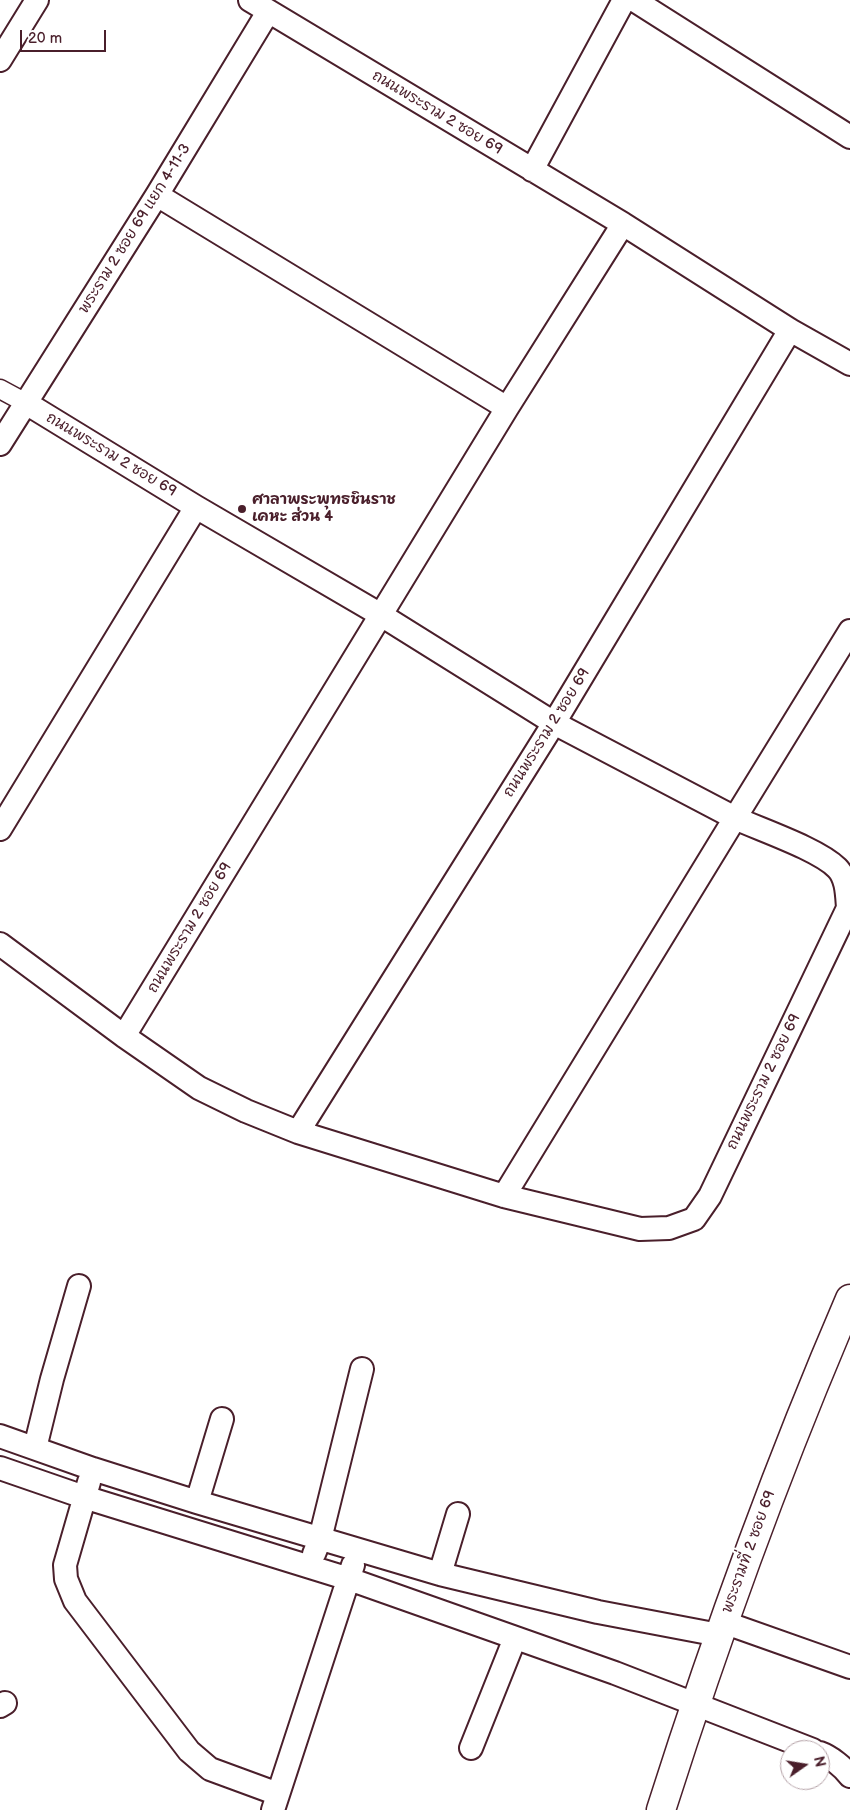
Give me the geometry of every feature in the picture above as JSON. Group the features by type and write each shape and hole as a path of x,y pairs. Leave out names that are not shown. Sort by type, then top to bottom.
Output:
{"street":[{"path":"0,60 36,0"},
{"path":"532,170 624,0"},
{"path":"634,0 850,137"},
{"name":"ถนนพระราม 2 ซอย 69","path":"259,6 623,224 790,330 850,364"},
{"name":"พระราม 2 ซอย 69 แยก 4-11-3","path":"0,444 156,195 259,6"},
{"path":"156,195 507,408"},
{"name":"ถนนพระราม 2 ซอย 69","path":"124,1036 507,408 623,224"},
{"name":"ถนนพระราม 2 ซอย 69","path":"298,1132 554,723 790,330"},
{"path":"0,388 26,403"},
{"name":"ถนนพระราม 2 ซอย 69","path":"0,944 124,1036 199,1088 246,1111 298,1132 504,1196 640,1229 669,1228 694,1219 710,1196 848,908 846,886 837,868 815,853 735,818 554,723 381,615 196,507 26,403"},
{"path":"0,829 196,507"},
{"path":"504,1196 850,631"},
{"path":"35,1448 52,1379 79,1286"},
{"name":"พระรามที่ 2 ซอย 69","path":"661,1810 694,1705 786,1453 849,1306"},
{"path":"309,1566 320,1539 362,1368"},
{"path":"197,1502 222,1419"},
{"path":"0,1436 93,1469 197,1502 440,1574 598,1612 721,1629 850,1667"},
{"path":"0,1468 84,1497 309,1566 615,1673 787,1740"},
{"path":"93,1469 65,1565 66,1579 75,1601 188,1751 210,1769 276,1802 358,1550"},
{"path":"440,1574 458,1514"},
{"path":"471,1748 515,1638"},
{"path":"830,1759 850,1776"}],"place":[{"name":"ศาลาพระพุทธชินราช เคหะ ส่วน 4","path":"242,509"}]}
